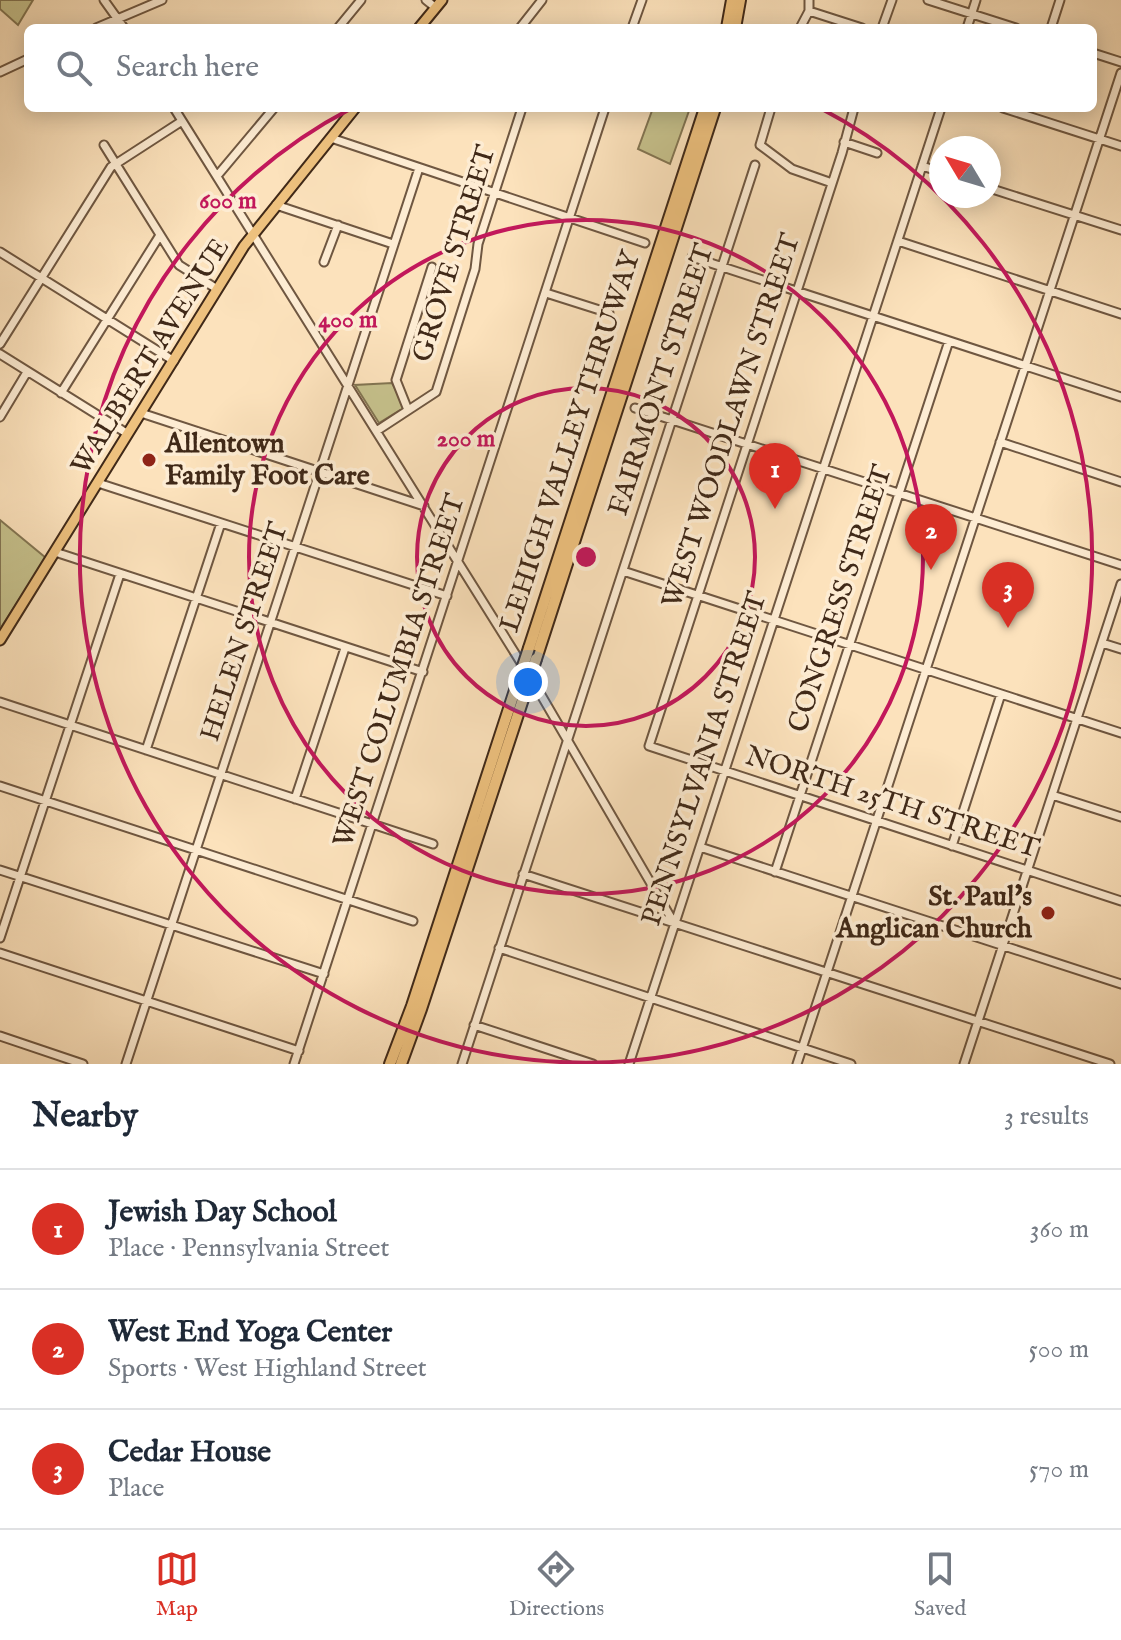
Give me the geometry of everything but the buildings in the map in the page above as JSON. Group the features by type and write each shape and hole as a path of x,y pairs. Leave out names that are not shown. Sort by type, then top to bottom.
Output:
{"highway":[{"path":"728,24 732,0"},
{"path":"736,24 740,0"},
{"name":"LEHIGH VALLEY THRUWAY","path":"390,1064 409,1015 704,112"},
{"name":"LEHIGH VALLEY THRUWAY","path":"401,1064 714,112"}],"main road":[{"path":"422,24 439,4"},
{"name":"WALBERT AVENUE","path":"0,640 253,234 352,112"}],"street":[{"path":"104,0 122,24"},
{"path":"105,24 162,0"},
{"path":"341,24 361,0"},
{"path":"426,0 439,4"},
{"path":"523,24 542,0"},
{"path":"633,24 642,0"},
{"path":"802,24 809,11 809,0"},
{"path":"883,24 892,0"},
{"path":"928,0 1003,24"},
{"path":"968,24 976,0"},
{"path":"1052,24 1060,0"},
{"path":"809,11 850,24"},
{"path":"1097,54 1121,62"},
{"path":"0,72 24,61"},
{"path":"797,1064 1121,73"},
{"path":"176,112 378,430 567,737 674,923"},
{"path":"217,176 271,112"},
{"name":"GROVE STREET","path":"378,430 436,392 475,269 478,244 521,112"},
{"name":"WEST COLUMBIA STREET","path":"294,1064 604,112"},
{"path":"770,112 760,143 764,148 792,169 832,183"},
{"name":"WEST WOODLAWN STREET","path":"649,746 853,112"},
{"name":"PENNSYLVANIA STREET","path":"629,1064 940,112"},
{"path":"1015,112 1121,146"},
{"path":"0,344 108,171 115,163 182,121"},
{"path":"331,138 645,243"},
{"path":"844,142 877,153"},
{"path":"104,145 179,265 217,289"},
{"name":"FAIRMONT STREET","path":"462,1064 755,165"},
{"path":"922,166 929,168"},
{"name":"HELEN STREET","path":"126,1064 419,168"},
{"path":"1001,192 1121,230"},
{"path":"276,205 393,244"},
{"path":"324,262 338,225"},
{"path":"61,393 160,235"},
{"path":"898,241 1121,314"},
{"path":"0,252 174,361"},
{"path":"692,257 1121,397"},
{"path":"408,410 396,380 432,267"},
{"path":"546,293 609,313"},
{"name":"CONGRESS STREET","path":"775,872 949,341"},
{"path":"0,354 128,434"},
{"path":"0,417 27,372"},
{"path":"635,408 1121,565"},
{"path":"141,413 424,506"},
{"path":"1000,442 1121,482"},
{"path":"98,483 447,596"},
{"path":"146,750 221,523"},
{"path":"55,552 423,672"},
{"path":"623,571 1121,733"},
{"path":"0,938 120,574"},
{"path":"964,1064 1121,584"},
{"path":"1102,643 1121,649"},
{"path":"295,799 345,648"},
{"path":"952,846 1001,694"},
{"path":"0,702 433,844"},
{"name":"NORTH 25TH STREET","path":"649,746 1121,901"},
{"path":"0,786 413,921"},
{"path":"1052,795 1121,817"},
{"path":"700,847 1121,984"},
{"path":"0,870 324,974"},
{"path":"523,874 1110,1064"},
{"path":"499,948 851,1064"},
{"path":"0,953 299,1051"},
{"path":"474,1025 593,1064"},
{"path":"0,1036 83,1064"}],"shaded area":[{"path":"0,0 33,0 18,25 0,9"},
{"path":"652,112 689,112 670,164 638,149"},
{"path":"392,383 405,407 379,423 355,385"},
{"path":"0,520 46,558 0,629"}],"place":[{"name":"Allentown Family Foot Care","path":"149,460"},
{"name":"Jewish Day School","path":"775,509"},
{"name":"West End Yoga Center","path":"931,570"},
{"name":"Cedar House","path":"1008,628"},
{"name":"St. Paul's Anglican Church","path":"1048,913"}]}
